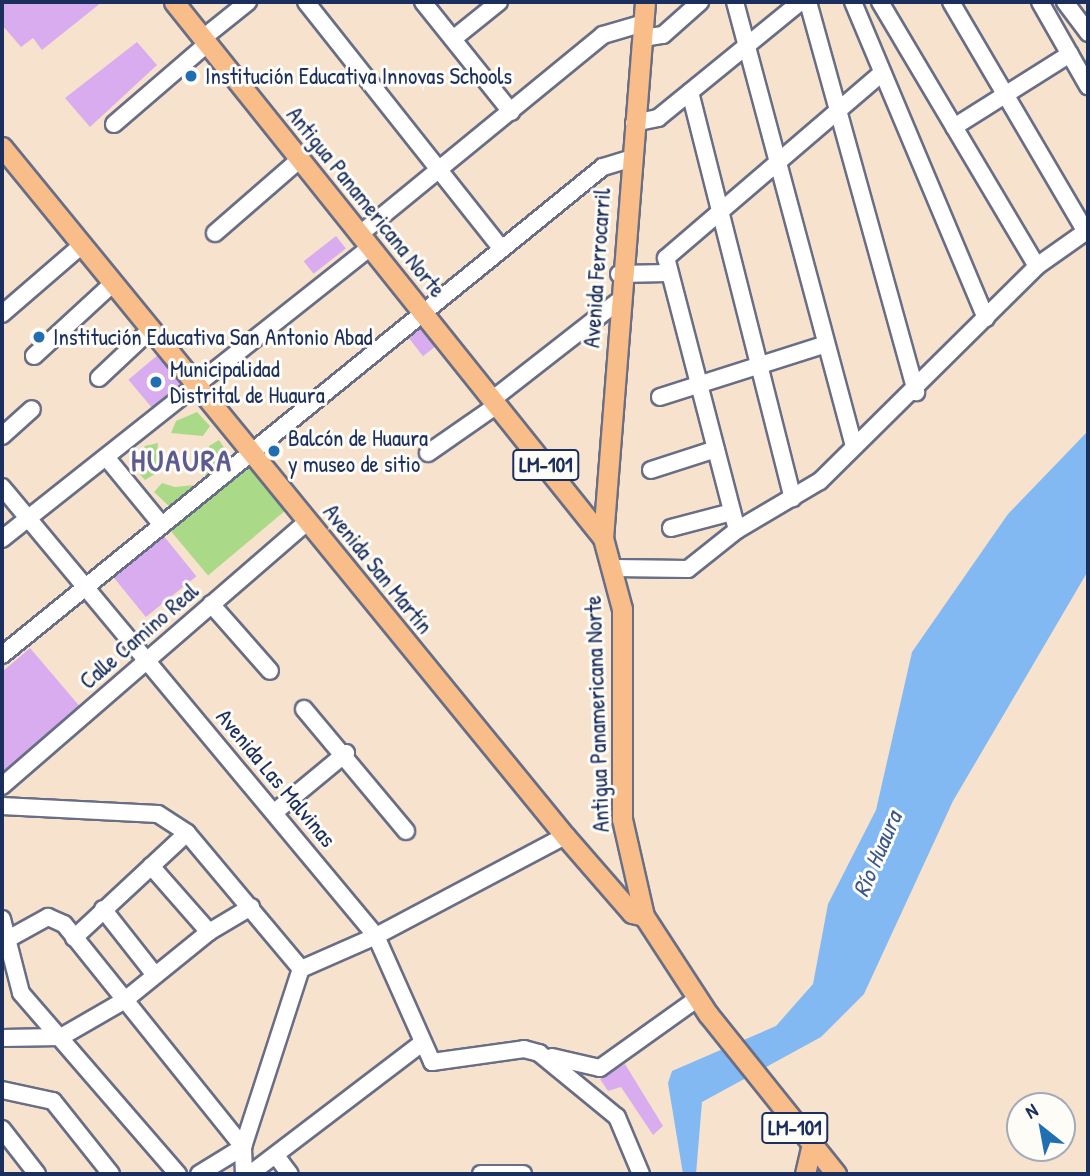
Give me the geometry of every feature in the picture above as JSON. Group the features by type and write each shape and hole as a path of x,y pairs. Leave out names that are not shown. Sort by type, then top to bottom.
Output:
{"main road":[{"name":"Antigua Panamericana Norte","path":"174,2 603,538 614,568 622,609 622,819 644,916 703,1006 811,1148 836,1174"},
{"name":"Avenida Ferrocarril","path":"603,538 619,274 645,2"},
{"name":"Avenida San Martín","path":"2,147 565,836 632,914 644,916"},
{"path":"805,1174 811,1148"}],"street":[{"path":"114,124 248,2"},
{"path":"306,2 502,249"},
{"path":"423,2 511,112"},
{"path":"453,39 499,2"},
{"path":"2,539 197,386 366,240 439,170 603,35 643,31 663,35 700,2"},
{"path":"735,2 749,44 823,345 854,446"},
{"path":"634,123 658,118 800,2"},
{"path":"808,2 916,392"},
{"path":"880,2 1037,266"},
{"path":"614,568 688,569 737,530 793,498 916,392 1037,266 1087,231 951,2"},
{"path":"1042,2 1088,86"},
{"path":"1065,2 1088,33"},
{"path":"856,3 881,74 986,318"},
{"path":"954,127 1070,54"},
{"path":"737,530 668,273 669,254 881,74"},
{"path":"690,92 793,498"},
{"path":"215,233 300,159"},
{"path":"2,655 603,167 630,159"},
{"path":"2,314 82,245"},
{"path":"619,274 668,273"},
{"path":"33,356 113,283"},
{"path":"428,453 617,302"},
{"path":"99,378 151,329"},
{"path":"660,397 823,345"},
{"path":"2,436 32,408"},
{"path":"651,470 716,449"},
{"path":"106,457 161,524"},
{"name":"Avenida Las Malvinas","path":"2,487 276,811 376,936 422,1043"},
{"path":"671,527 732,512"},
{"name":"Calle Camino Real","path":"2,786 308,522"},
{"path":"211,604 270,671"},
{"path":"304,709 346,753 406,831"},
{"path":"276,811 346,753"},
{"path":"2,806 135,809 158,814 187,833 301,969"},
{"path":"74,938 187,833"},
{"path":"244,1174 243,1147 301,969 376,936 565,836"},
{"path":"151,866 209,932"},
{"path":"2,1038 61,1037 125,1000 209,932 251,907"},
{"path":"103,909 155,975"},
{"path":"8,939 48,917 74,938 243,1147"},
{"path":"2,919 8,939 13,980 178,1174"},
{"path":"250,1174 277,1157 422,1043 432,1062 524,1049 600,1068 703,1006"},
{"path":"539,1053 617,1117 641,1174"},
{"path":"2,1090 53,1101 111,1174"},
{"path":"2,1129 37,1174"},
{"path":"199,1174 243,1147"},
{"path":"277,1157 290,1174"},
{"path":"481,1174 523,1174"}],"green space":[{"path":"197,412 210,426 203,436 171,433 176,421"},
{"path":"219,440 231,458 205,478 209,446"},
{"path":"158,443 155,474 145,480 132,466 145,446"},
{"path":"249,464 287,509 208,575 170,530"},
{"path":"162,483 175,487 195,485 170,507 154,492"}],"water":[{"name":"Río Huaura","path":"1088,431 1088,571 953,801 864,994 821,1037 702,1102 696,1174 683,1174 668,1083 672,1071 776,1026 813,984 828,904 876,810 912,652 1008,514"}],"building":[{"path":"2,2 102,2 42,50 33,38 21,47 2,25"},
{"path":"137,42 157,65 90,127 65,98"},
{"path":"336,236 346,249 314,274 304,261"},
{"path":"423,327 437,345 423,356 409,338"},
{"name":"Municipalidad Distrital de Huaura","path":"159,354 185,385 154,410 128,380"},
{"path":"163,535 196,576 146,617 112,576"},
{"path":"30,648 82,709 2,777 2,672"},
{"path":"625,1064 663,1126 653,1135 621,1087 608,1091 600,1079"}],"place":[{"name":"Institución Educativa Innovas Schools","path":"191,76"},
{"name":"Institución Educativa San Antonio Abad","path":"39,337"},
{"name":"Municipalidad Distrital de Huaura","path":"156,382"},
{"name":"Balcón de Huaura y museo de sitio","path":"274,451"}],"district":[{"name":"HUAURA","path":"182,460"}]}
